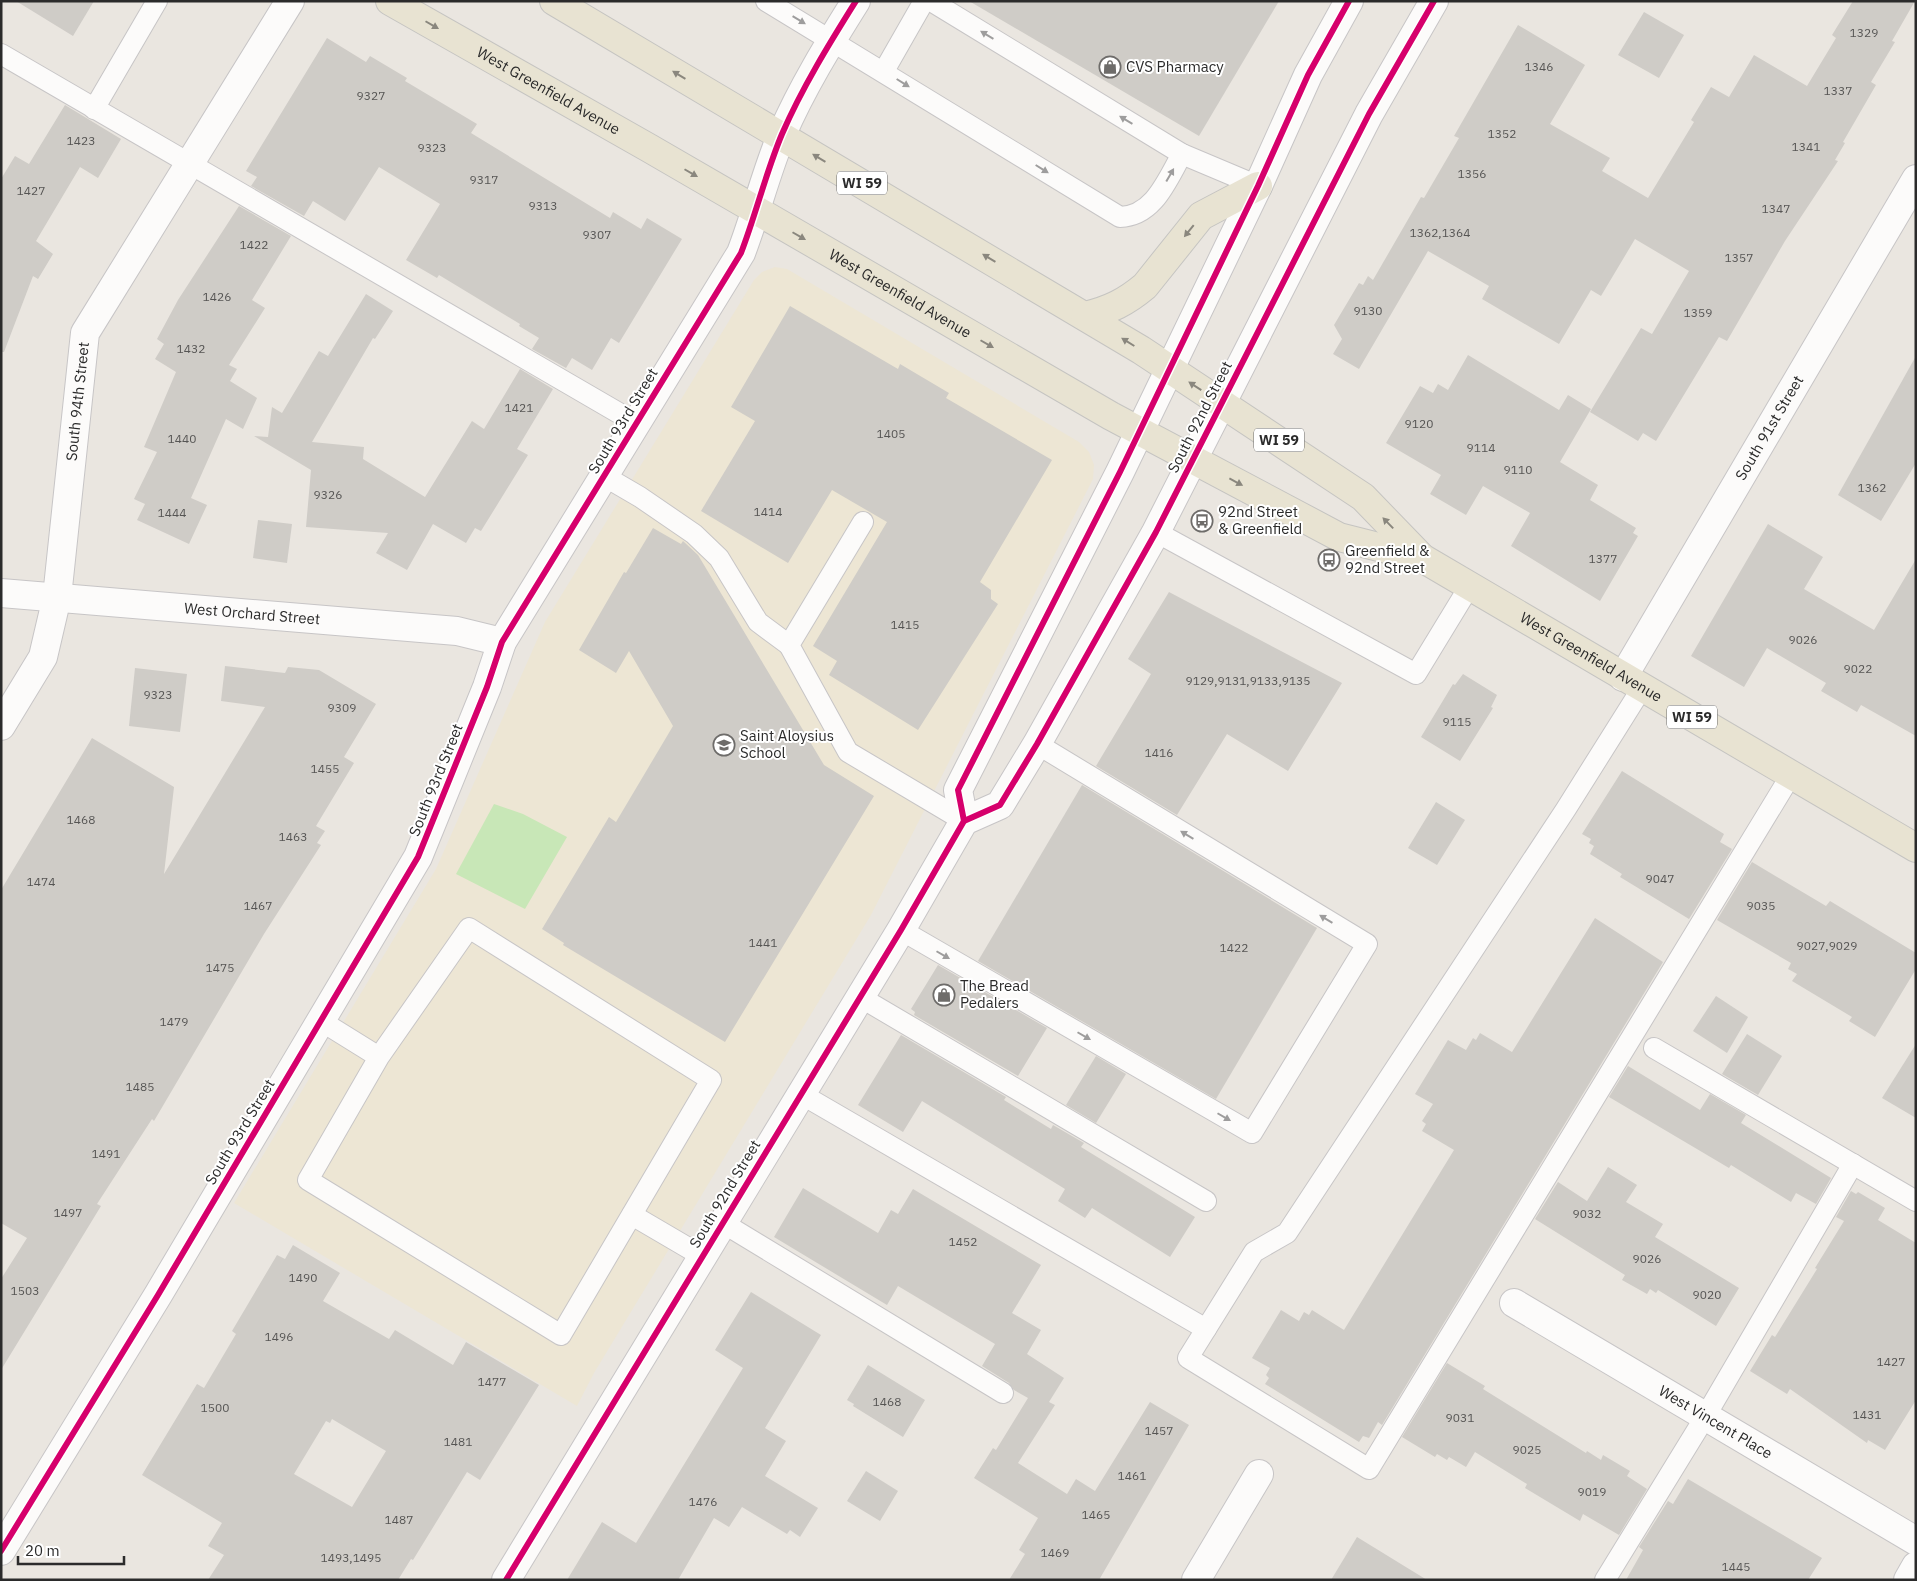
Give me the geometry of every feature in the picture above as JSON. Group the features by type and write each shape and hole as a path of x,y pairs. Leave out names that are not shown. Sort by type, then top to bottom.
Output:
{"main road":[{"name":"West Greenfield Avenue","path":"390,1 1139,431 1339,537 1422,558"},
{"name":"West Greenfield Avenue","path":"554,1 1085,316 1169,368 1363,497 1422,558 1916,848"},
{"path":"1085,316 1109,310 1135,295 1145,286 1201,216 1258,186"}],"street":[{"name":"South 94th Street","path":"1,726 42,657 57,597 85,333 190,166 290,1"},
{"name":"South 93rd Street","path":"1,1551 153,1304 418,858 487,687 502,642 741,253 757,212 781,136 800,95 856,1"},
{"path":"964,821 958,790 1139,431 1258,186 1308,76 1349,1"},
{"name":"South 92nd Street","path":"506,1580 860,998 964,821 1000,805 1037,744 1156,532 1369,114 1434,1"},
{"name":"South 91st Street","path":"1633,682 1916,179"},
{"name":"West Orchard Street","path":"1,593 457,631 502,642"},
{"name":"West Vincent Place","path":"1514,1303 1916,1540"},
{"path":"1196,1580 1260,1474"},
{"path":"1908,1580 1916,1566"}],"lane":[{"path":"94,109 157,1"},
{"path":"766,1 884,71 1120,217 1134,216 1145,210 1158,196 1182,154"},
{"path":"884,71 924,1"},
{"path":"931,1 956,8 1182,154 1258,186"},
{"path":"1,54 190,166 636,424"},
{"path":"604,476 640,497 694,534 718,558 758,622 789,645 848,752 964,821"},
{"path":"789,645 862,522"},
{"path":"1156,532 1416,674 1469,587"},
{"path":"1633,682 1566,809 1287,1233 1254,1252 1188,1358 1369,1470 1791,775"},
{"path":"901,930 1252,1133 1367,944 1037,744"},
{"path":"469,928 711,1080 561,1335 308,1180 379,1057 469,928"},
{"path":"860,998 1206,1201"},
{"path":"321,1021 379,1057"},
{"path":"1654,1048 1916,1201"},
{"path":"801,1094 1206,1329"},
{"path":"1605,1580 1705,1417 1853,1164"},
{"path":"632,1215 702,1256"},
{"path":"723,1222 1004,1393"}],"shaded area":[{"name":"Saint Aloysius School","path":"775,267 787,269 1079,442 1089,452 1094,465 1093,479 871,915 594,1373 577,1406 234,1203 436,869 545,622 754,280 762,272"}],"green space":[{"path":"494,804 523,814 567,837 525,909 456,874"}],"building":[{"path":"16,1 94,1 73,36"},
{"path":"969,1 1279,1 1199,136"},
{"path":"1853,1 1915,1 1892,41 1895,42 1871,82 1876,85 1843,142 1845,143 1835,160 1838,161 1785,241 1727,341 1719,337 1656,441 1643,433 1638,441 1590,412 1641,328 1652,334 1689,271 1635,239 1601,296 1591,290 1559,344 1482,299 1489,286 1428,251 1359,369 1333,354 1342,339 1334,325 1359,283 1363,285 1368,276 1373,280 1421,197 1424,198 1459,138 1454,136 1518,25 1585,65 1550,124 1610,158 1602,171 1648,198 1694,122 1691,120 1711,87 1729,97 1754,55 1807,86 1836,38 1832,35"},
{"path":"1644,12 1684,35 1659,78 1618,55"},
{"path":"327,38 366,62 370,56 407,78 405,81 477,124 471,133 610,218 613,212 641,229 647,218 682,239 619,343 611,338 592,370 572,358 566,368 532,349 539,338 519,326 520,324 439,275 437,278 406,260 440,204 379,167 345,221 313,201 304,216 251,186 257,177 246,171"},
{"path":"65,105 121,139 98,178 80,167 36,241 53,254 38,279 33,276 4,352 1,352 1,179 15,156 29,164"},
{"path":"239,206 291,236 252,300 265,308 229,365 237,369 230,381 257,398 243,429 226,419 191,498 207,505 189,544 137,520 145,504 134,499 157,452 144,447 176,372 155,359 164,344 157,339 178,300"},
{"path":"366,294 393,311 375,339 373,338 312,442 364,447 363,459 425,497 472,421 484,429 520,369 553,389 517,449 528,455 481,531 475,528 466,543 433,524 407,570 376,553 388,533 306,527 311,470 254,436 268,437 272,407 282,413 319,351 328,356"},
{"path":"790,306 898,369 900,364 949,393 946,398 1052,460 980,582 991,590 991,599 998,604 918,730 829,675 837,661 813,646 887,522 832,490 788,563 701,511 755,421 731,407"},
{"path":"1468,355 1559,410 1568,395 1591,409 1560,462 1598,485 1590,500 1636,528 1633,533 1638,536 1600,601 1511,546 1530,513 1483,486 1466,515 1430,494 1441,475 1386,443 1420,386 1433,393 1438,384 1448,390"},
{"path":"1916,356 1916,463 1881,521 1838,495"},
{"path":"258,520 292,524 287,563 253,558"},
{"path":"1768,524 1823,557 1804,589 1874,630 1916,559 1916,736 1861,705 1857,712 1821,691 1826,683 1767,648 1744,687 1691,656"},
{"path":"653,528 681,544 683,541 698,555 824,765 874,796 725,1042 563,945 564,943 542,929 609,817 616,822 673,726 629,651 616,673 579,650 624,572 626,573"},
{"path":"1169,592 1342,683 1288,771 1227,734 1177,815 1096,766 1151,674 1128,659"},
{"path":"225,666 285,673 288,667 319,670 376,704 344,757 354,763 316,826 325,831 317,843 321,845 264,934 154,1121 152,1119 97,1204 101,1206 1,1370 1,1279 27,1238 1,1223 1,890 92,738 174,787 164,874 265,707 221,701"},
{"path":"135,668 187,674 180,732 129,726"},
{"path":"1463,674 1497,695 1491,707 1493,708 1460,761 1421,737 1453,684 1455,685"},
{"path":"1622,771 1724,834 1720,842 1732,849 1689,919 1620,877 1622,874 1590,854 1594,846 1589,843 1591,839 1582,834"},
{"path":"1082,785 1317,928 1216,1099 978,961"},
{"path":"1436,802 1465,820 1437,865 1408,848"},
{"path":"1752,862 1826,906 1830,901 1916,953 1916,969 1875,1037 1849,1021 1852,1017 1792,981 1797,974 1788,969 1791,963 1717,920"},
{"path":"1595,918 1663,962 1382,1425 1378,1422 1369,1438 1363,1436 1359,1442 1265,1384 1269,1378 1266,1375 1270,1368 1252,1358 1281,1310 1299,1321 1304,1312 1309,1315 1312,1310 1344,1330 1454,1150 1422,1131 1426,1124 1422,1121 1433,1104 1415,1094 1448,1040 1466,1050 1473,1038 1476,1040 1480,1033 1512,1052"},
{"path":"938,965 1047,1028 1018,1076 914,1015 915,1012 911,1009"},
{"path":"1716,996 1748,1017 1727,1053 1693,1031"},
{"path":"1747,1034 1782,1056 1758,1095 1722,1074"},
{"path":"901,1035 1006,1097 1004,1100 1051,1129 1053,1125 1084,1143 1081,1147 1195,1217 1170,1257 1092,1208 1085,1218 1058,1201 1065,1189 922,1101 903,1132 858,1105"},
{"path":"1916,1044 1916,1118 1882,1098"},
{"path":"1096,1056 1126,1074 1096,1123 1066,1105"},
{"path":"1628,1066 1700,1110 1710,1094 1746,1115 1741,1123 1831,1178 1816,1204 1796,1193 1791,1202 1731,1165 1729,1168 1609,1097"},
{"path":"1608,1167 1637,1185 1626,1202 1663,1224 1655,1237 1739,1288 1716,1326 1658,1290 1656,1293 1650,1289 1647,1294 1622,1280 1625,1275 1535,1219 1558,1182 1587,1201"},
{"path":"803,1188 878,1233 891,1210 898,1214 913,1189 1041,1265 1012,1313 1041,1330 1027,1354 1064,1378 1049,1402 1055,1405 1018,1463 1067,1494 1076,1479 1095,1491 1150,1402 1189,1425 1099,1580 1009,1580 1025,1554 1019,1550 1038,1518 974,1478 993,1448 996,1450 1028,1398 982,1366 995,1344 898,1286 887,1305 774,1237"},
{"path":"1851,1191 1856,1194 1858,1192 1885,1208 1878,1220 1916,1243 1916,1400 1885,1450 1868,1440 1867,1443 1790,1389 1787,1394 1750,1371 1772,1335 1775,1337 1844,1221 1836,1217"},
{"path":"293,1245 340,1273 323,1301 389,1339 395,1330 453,1365 466,1342 539,1385 480,1480 467,1472 413,1560 411,1559 398,1580 208,1580 224,1555 208,1546 222,1523 142,1475 197,1384 204,1388 236,1334 232,1331 277,1255 285,1259","holes":["332,1419 386,1451 352,1507 294,1474 326,1421 330,1423"]},
{"path":"751,1292 821,1335 765,1428 786,1441 765,1476 818,1508 800,1537 790,1530 787,1534 742,1507 729,1527 714,1518 678,1580 567,1580 602,1522 636,1543 743,1368 715,1350"},
{"path":"1447,1363 1485,1386 1483,1389 1586,1453 1587,1451 1601,1460 1603,1455 1630,1471 1627,1476 1647,1489 1619,1535 1583,1514 1580,1521 1525,1488 1527,1484 1475,1452 1466,1467 1449,1457 1447,1460 1437,1454 1435,1457 1402,1437"},
{"path":"868,1365 925,1400 903,1437 853,1406 854,1404 847,1400"},
{"path":"866,1471 898,1491 880,1521 847,1501"},
{"path":"1688,1479 1822,1558 1808,1580 1626,1580 1643,1550 1639,1547 1668,1501 1673,1504"},
{"path":"1357,1537 1427,1580 1331,1580"}],"cycle path":[{"path":"1,1551 158,1295 418,857 487,687 502,642 741,253 782,134 816,66 856,1"},
{"path":"964,821 958,790 1120,472 1258,186 1308,75 1349,1"},
{"path":"506,1580 901,930 964,821 1000,805 1037,744 1156,532 1369,114 1434,1"}],"place":[{"name":"CVS Pharmacy","path":"1110,67"},
{"name":"92nd Street & Greenfield","path":"1202,521"},
{"name":"Greenfield & 92nd Street","path":"1329,560"},
{"name":"Saint Aloysius School","path":"724,745"},
{"name":"The Bread Pedalers","path":"944,995"}]}
